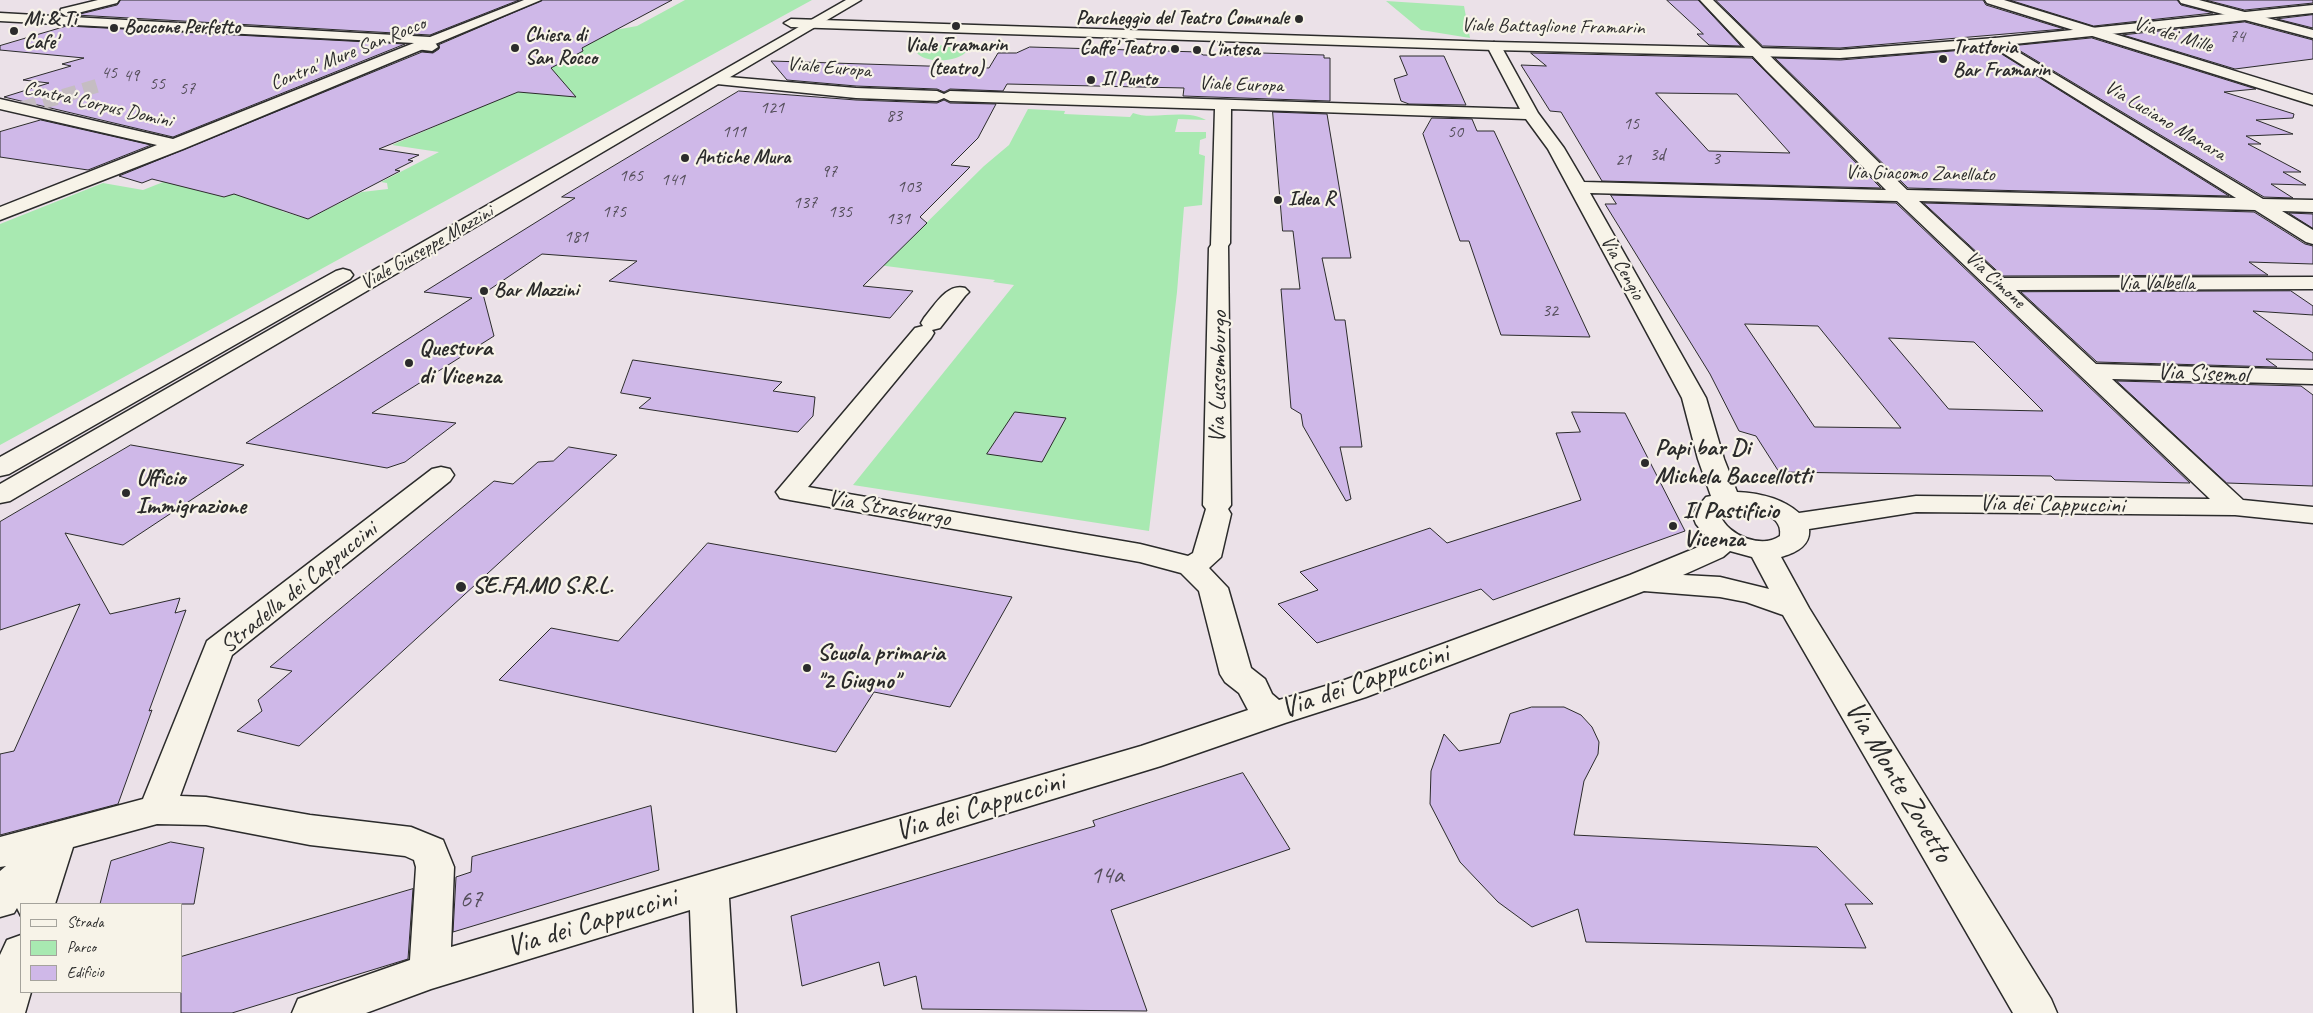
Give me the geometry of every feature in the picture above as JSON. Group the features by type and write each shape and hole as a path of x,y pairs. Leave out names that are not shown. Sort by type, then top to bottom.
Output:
{"street":[{"path":"0,30 113,0"},
{"name":"Contra' Mure San Rocco","path":"0,214 429,45 535,0"},
{"name":"Viale Giuseppe Mazzini","path":"0,468 833,0"},
{"name":"Viale Giuseppe Mazzini","path":"0,495 855,0"},
{"name":"Via Cimone","path":"1706,0 1756,52 1906,197 2235,507"},
{"name":"Via dei Mille","path":"1992,0 2313,100"},
{"path":"2186,0 2313,34"},
{"name":"Viale Battaglione Framarin","path":"791,24 1494,46 1840,54 1995,42 2313,9"},
{"path":"0,17 429,45"},
{"name":"Via Luciano Manara","path":"1995,42 2313,238"},
{"name":"Via Cengio","path":"1494,46 1531,114 1556,148 1694,398 1711,459 1726,500"},
{"name":"Viale Europa","path":"717,80 856,93 1223,106 1531,114"},
{"name":"Contra' Corpus Domini","path":"3,106 177,145"},
{"name":"Via Lussemburgo","path":"1192,567 1206,557 1217,510 1223,106"},
{"name":"Via Giacomo Zanellato","path":"1577,187 1906,197 2313,206"},
{"name":"Via Valbella","path":"1999,284 2313,284"},
{"name":"Via Strasburgo","path":"958,292 790,492 1140,553 1169,559 1192,567"},
{"name":"Via Sisemol","path":"2092,371 2313,377"},
{"name":"Stradella dei Cappuccini","path":"157,810 218,649 441,475"},
{"path":"1726,500 1740,500 1771,508 1783,514 1792,523 1795,530 1791,543 1774,549 1762,549 1743,546 1726,539 1710,527 1706,514 1716,503 1726,500"},
{"name":"Via dei Cappuccini","path":"1792,523 1916,504 2235,507 2313,515"},
{"name":"Via dei Cappuccini","path":"313,1013 430,972 1149,757 1273,714 1354,689 1641,582 1714,551 1726,539"},
{"name":"Via Monte Zovetto","path":"1762,549 1794,608 2036,1013"},
{"path":"1192,567 1213,588 1236,674 1253,687 1258,700 1273,714"},
{"name":"Via dei Cappuccini","path":"1641,582 1720,587 1753,594 1794,608"},
{"path":"0,852 157,810 206,812 310,830 411,842 430,851 435,867 430,972"},
{"path":"0,901 12,884 60,837"},
{"path":"35,903 44,875 60,837"},
{"path":"709,888 715,1013"},
{"path":"4,1013 20,957"}],"green space":[{"path":"685,0 812,0 0,445 0,224 103,183 143,190 171,179 195,190 224,197 254,186 297,202 281,211 308,219 362,192 388,189 387,183 381,182 439,152 392,145 448,121 583,51 576,48 615,30 637,26"},
{"path":"1386,1 1464,6 1470,38 1421,30"},
{"path":"937,45 961,47 967,51 957,58 942,60 927,59 917,53 923,48"},
{"path":"1028,109 1065,111 1064,114 1130,117 1133,113 1150,116 1188,115 1206,120 1178,119 1175,132 1206,132 1206,138 1200,140 1199,154 1205,156 1202,205 1184,207 1177,292 1149,531 853,485 1014,285 993,282 995,280 878,265 907,242 984,166 1009,145"}],"building":[{"path":"121,0 519,0 430,35 76,15 117,5"},
{"path":"543,0 672,0 582,48 583,51 551,68 576,97 518,92 379,149 419,155 408,160 413,161 395,170 400,171 308,219 234,194 224,197 152,179 142,183 119,176 422,52 433,53 439,49 439,45"},
{"path":"1667,0 1698,0 1741,46 1709,45 1697,34 1703,34"},
{"path":"1716,0 1983,0 1986,5 2064,29 1840,48 1763,46"},
{"path":"2010,0 2177,0 2181,5 2213,13 2094,26"},
{"path":"2206,0 2313,0 2313,3 2245,10"},
{"path":"2313,15 2313,28 2277,19"},
{"path":"2245,22 2313,40 2313,59 2235,69 2123,35"},
{"path":"67,26 405,44 173,137 4,97 49,83 23,80 71,66 62,64 84,58 0,50 0,46"},
{"path":"2092,38 2256,89 2224,92 2294,114 2293,118 2256,120 2293,134 2246,136 2261,144 2248,144 2301,172 2283,172 2306,185 2271,184 2293,198 2264,197 2012,46"},
{"path":"1030,47 1199,52 1203,55 1253,56 1262,53 1324,55 1324,58 1330,58 1330,101 1183,96 1184,88 1007,84 1003,91 950,89 944,92 937,89 856,86 787,80 771,61 989,68 998,53 1016,53"},
{"path":"1992,48 2229,196 1908,188 1775,58 1840,60"},
{"path":"1531,53 1752,58 1881,188 1602,181 1561,112 1550,111 1521,65 1546,66","holes":["1656,93 1737,94 1790,153 1709,151"]},
{"path":"1400,56 1444,56 1466,105 1409,104 1401,101 1394,79 1407,75"},
{"path":"739,91 856,100 937,103 944,100 950,103 996,104 978,138 951,165 970,167 920,217 927,223 863,286 913,291 890,318 609,281 637,261 542,254 483,294 494,336 372,413 456,423 405,462 387,468 246,443 472,298 424,292 575,198 562,197"},
{"path":"1273,112 1327,114 1351,258 1322,258 1335,320 1345,320 1362,447 1340,447 1351,499 1346,501 1303,426 1301,414 1291,408 1281,289 1300,289 1293,231 1283,231"},
{"path":"1432,118 1472,119 1477,131 1494,131 1590,337 1501,335 1469,241 1460,241 1423,134"},
{"path":"41,120 151,145 88,170 0,157 0,132"},
{"path":"1611,195 1896,203 2190,483 2055,480 2051,476 1779,472 1756,436 1739,431 1710,374 1605,204 1616,204","holes":["1745,324 1818,326 1901,428 1815,427","1889,338 1974,342 2043,411 1949,409"]},
{"path":"1924,203 2254,212 2305,244 2313,246 2313,264 2249,262 2268,275 2003,276"},
{"path":"2289,213 2313,214 2313,228"},
{"path":"2291,291 2313,306 2313,315 2253,311 2313,353 2313,360 2266,359 2277,367 2097,362 2021,292"},
{"path":"633,360 782,382 773,391 815,397 813,416 798,432 639,408 651,398 621,393"},
{"path":"2117,381 2301,386 2313,395 2313,486 2227,483"},
{"path":"1015,412 1066,418 1042,462 987,454"},
{"path":"1572,412 1625,413 1685,531 1493,600 1481,589 1317,643 1278,604 1318,590 1300,572 1430,528 1447,543 1581,500 1556,433 1580,432"},
{"path":"131,445 244,465 123,545 65,533 110,614 180,598 175,613 186,610 149,711 152,710 118,804 0,835 0,754 14,751 80,604 0,630 0,522"},
{"path":"569,447 617,455 299,746 237,731 262,711 258,700 292,671 270,667 494,481 513,484 538,462 553,461"},
{"path":"708,543 1012,597 950,707 874,692 836,752 499,680 551,628 618,641"},
{"path":"1532,707 1564,707 1581,715 1592,727 1599,742 1598,754 1584,781 1574,835 1817,847 1873,904 1845,904 1866,948 1586,942 1578,909 1532,927 1498,902 1460,862 1430,804 1431,771 1444,734 1459,751 1500,743 1510,714"},
{"path":"1243,773 1290,849 1111,910 1147,1011 922,1009 916,976 884,986 879,962 802,986 791,916 1095,826 1093,821"},
{"path":"651,806 659,870 453,932 456,877 471,872 472,857"},
{"path":"171,842 204,848 194,904 100,903 111,861"},
{"path":"413,889 408,959 232,1013 181,1013 182,957"}],"tunnel":[{"path":"23,108 103,84"}],"place":[{"name":"Parcheggio del Teatro Comunale","path":"1299,19"},
{"name":"Viale Framarin (teatro)","path":"956,26"},
{"name":"Boccone Perfetto","path":"114,28"},
{"name":"Mi & Ti Cafe'","path":"14,31"},
{"name":"Chiesa di San Rocco","path":"515,48"},
{"name":"Caffe' Teatro","path":"1175,49"},
{"name":"L'intesa","path":"1197,50"},
{"name":"Trattoria Bar Framarin","path":"1943,59"},
{"name":"Il Punto","path":"1091,80"},
{"name":"Antiche Mura","path":"685,158"},
{"name":"Idea R","path":"1278,200"},
{"name":"Bar Mazzini","path":"484,291"},
{"name":"Questura di Vicenza","path":"409,363"},
{"name":"Papi bar Di Michela Baccellotti","path":"1645,463"},
{"name":"Ufficio Immigrazione","path":"126,493"},
{"name":"Il Pastificio Vicenza","path":"1673,526"},
{"name":"SE.FA.MO S.R.L.","path":"461,587"},
{"name":"Scuola primaria \"2 Giugno\"","path":"807,668"}]}
